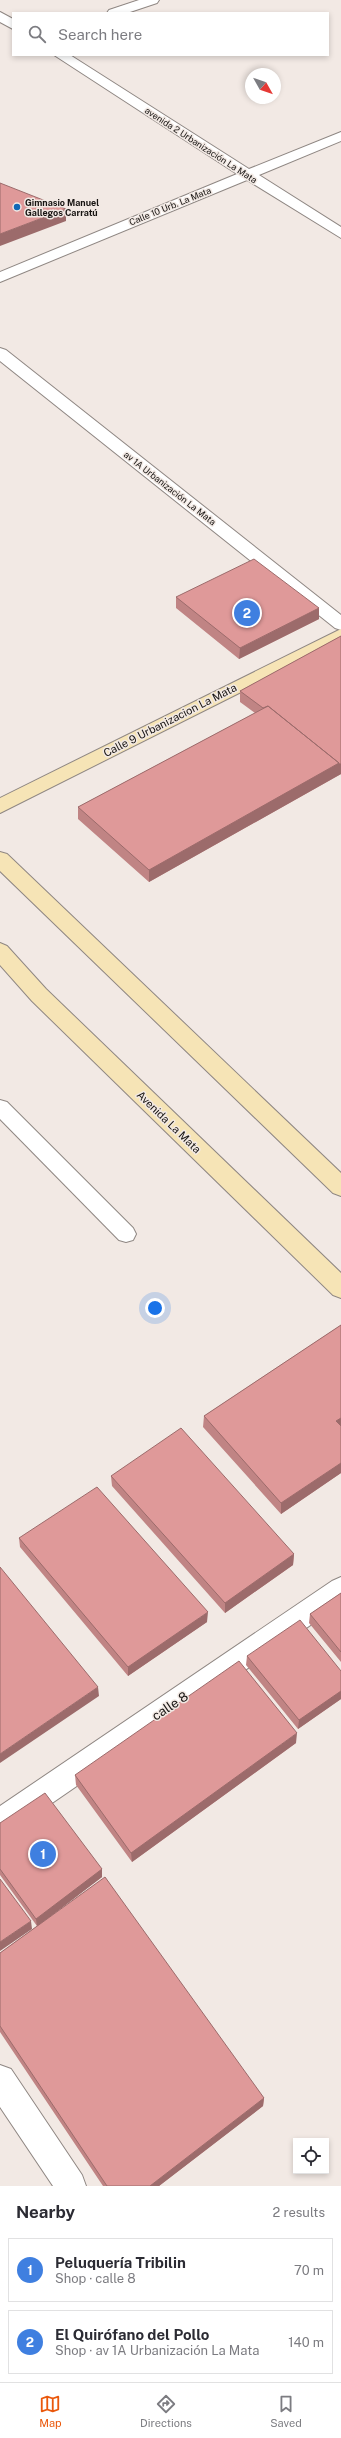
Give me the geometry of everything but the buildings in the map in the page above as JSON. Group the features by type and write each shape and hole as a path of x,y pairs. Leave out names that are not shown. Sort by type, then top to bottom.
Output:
{"street":[{"path":"117,12 152,0"},
{"path":"0,16 12,24"},
{"name":"avenida 2 Urbanización La Mata","path":"63,56 341,234"},
{"name":"Calle 10 Urb. La Mata","path":"0,276 341,136"},
{"name":"av 1A Urbanización La Mata","path":"0,353 341,624"},
{"name":"Calle 9 Urbanizacion La Mata","path":"0,806 341,635"},
{"path":"0,859 341,1187"},
{"name":"Avenida La Mata","path":"0,951 39,995 341,1288"},
{"name":"calle 8","path":"0,1822 341,1589"},
{"path":"0,2080 71,2186"}],"lane":[{"path":"0,1107 126,1234"}],"place":[{"name":"Gimnasio Manuel Gallegos Carratú","path":"17,207"},
{"name":"El Quirófano del Pollo","path":"247,613"},
{"name":"Peluquería Tribilin","path":"43,1854"}]}
